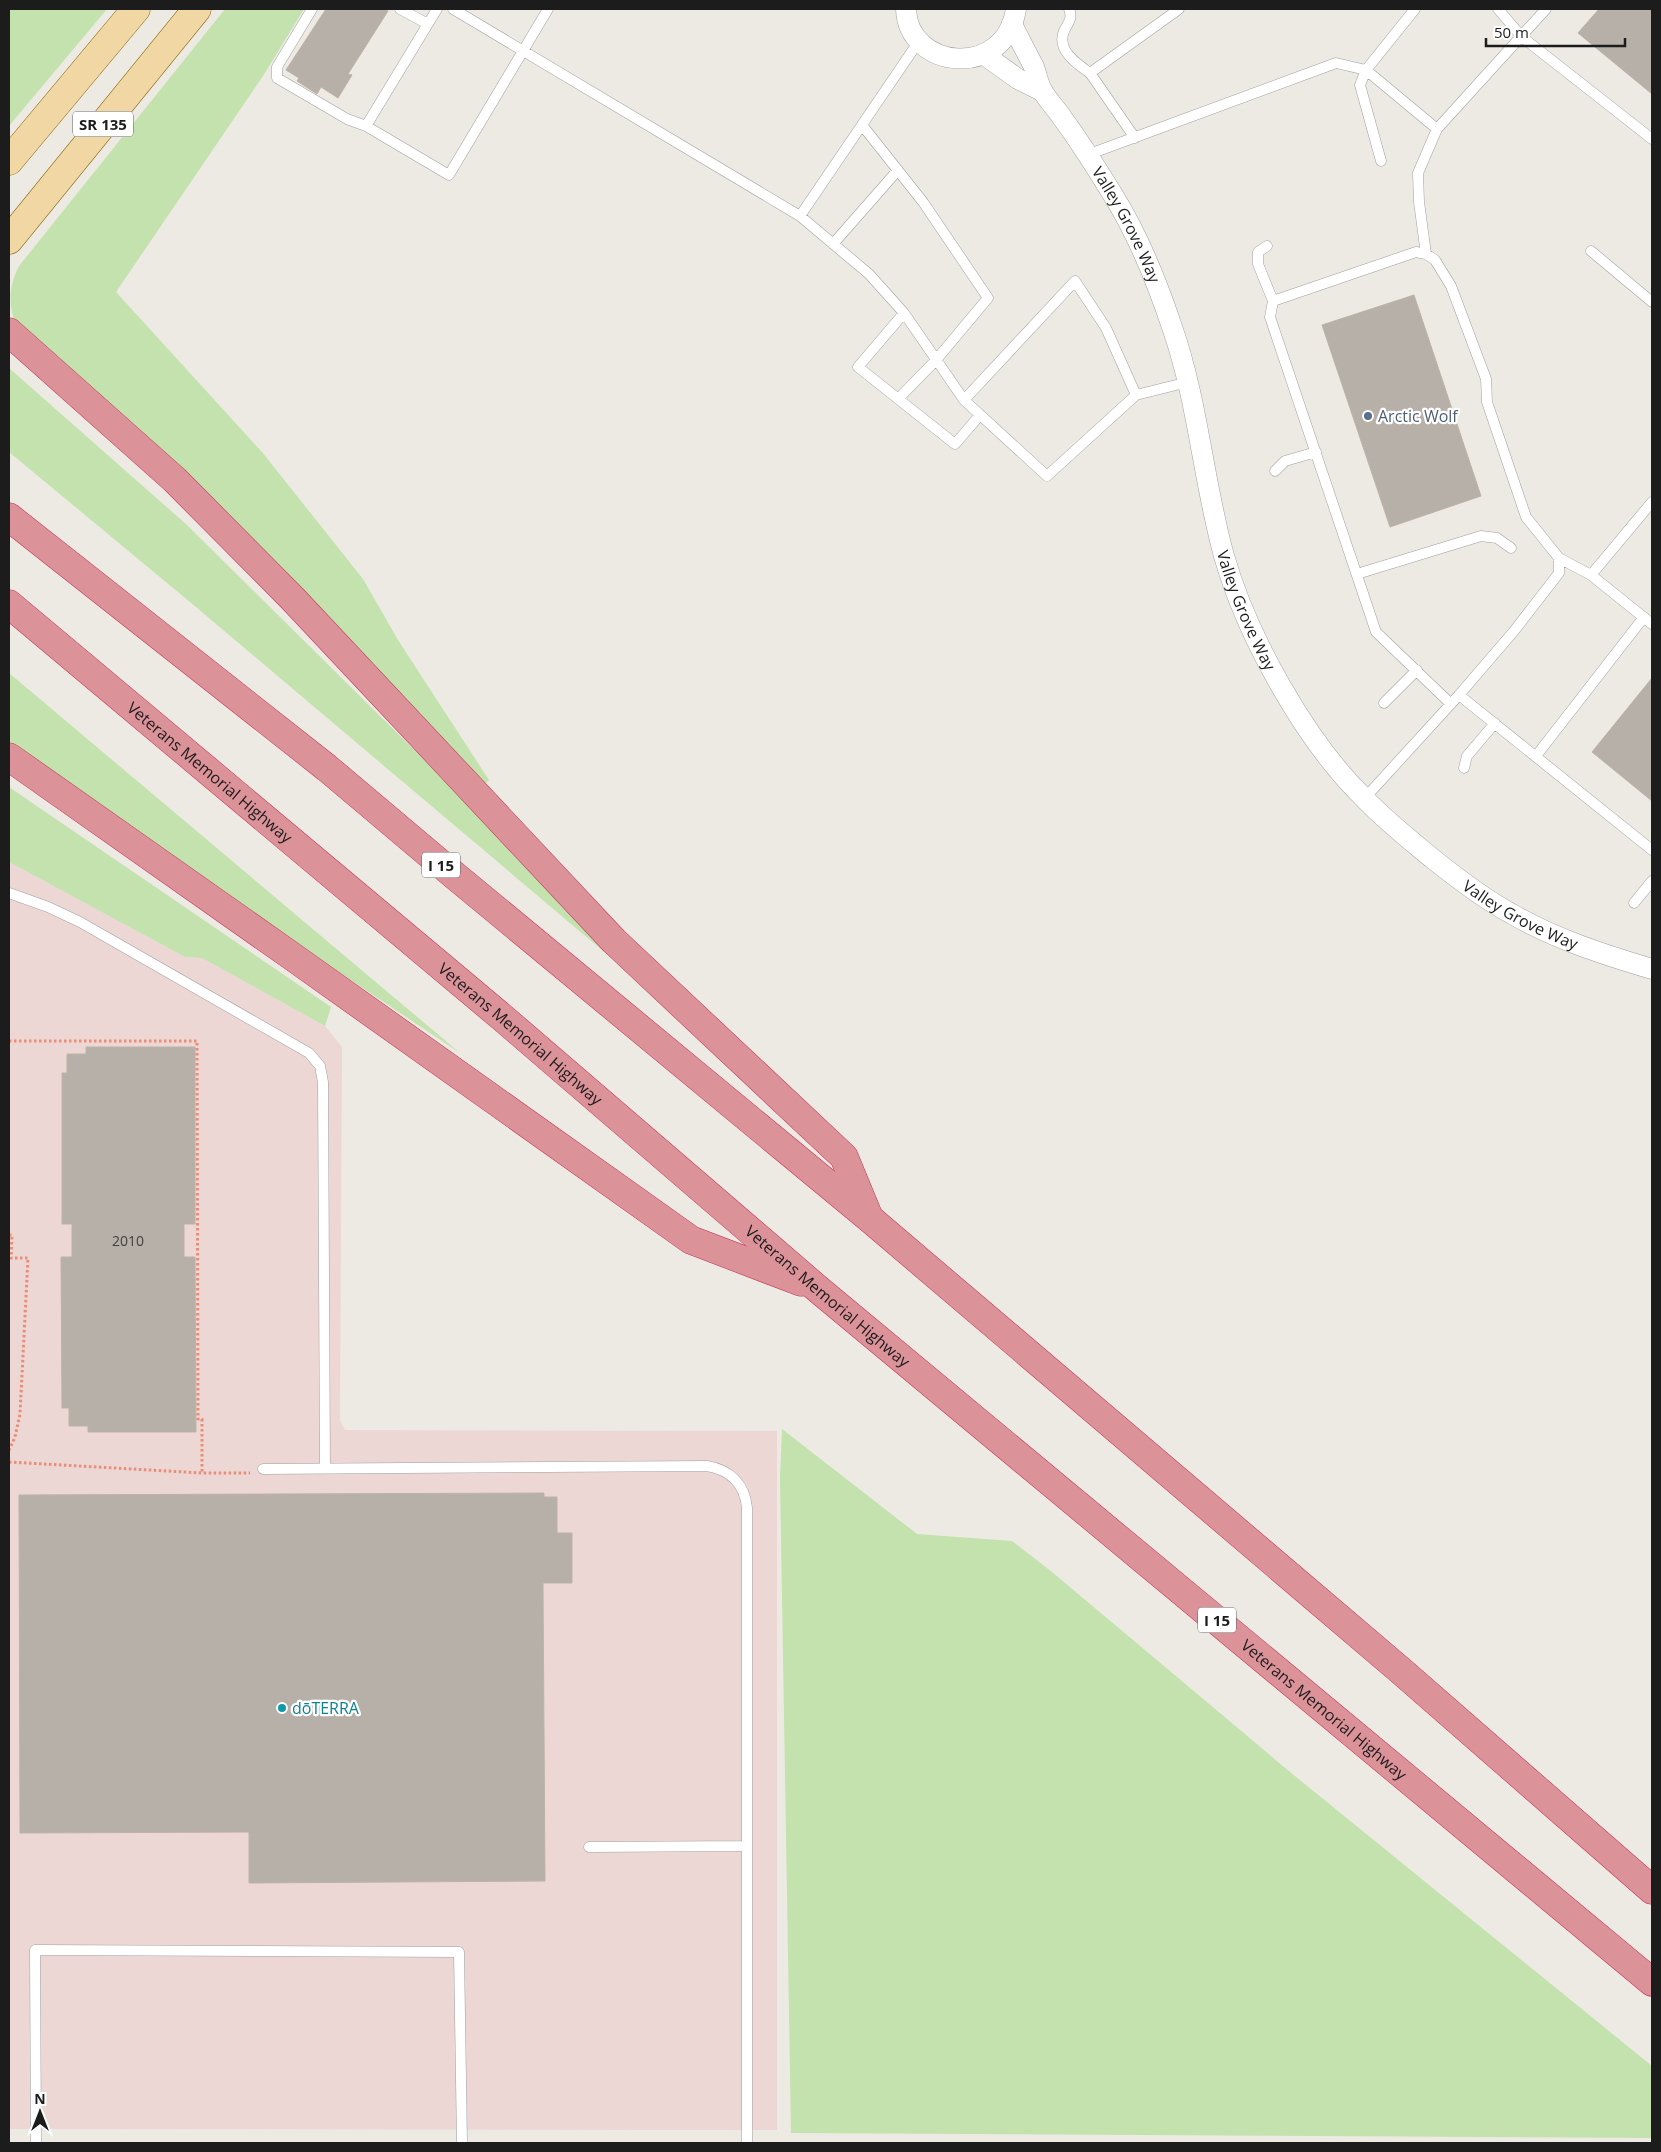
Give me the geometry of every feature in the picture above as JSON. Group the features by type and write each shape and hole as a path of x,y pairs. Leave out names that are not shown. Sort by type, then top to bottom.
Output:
{"highway":[{"path":"9,332 175,480 293,599 614,941 844,1158 869,1218"},
{"name":"I 15","path":"9,518 328,768 454,875 869,1218 1400,1670 1652,1890"},
{"name":"Veterans Memorial Highway","path":"9,604 504,1018 819,1290 1652,1982"},
{"path":"9,757 691,1240 819,1290"}],"main road":[{"name":"SR 135","path":"9,161 136,9"},
{"name":"SR 135","path":"9,240 197,9"}],"street":[{"path":"906,9 911,28 920,41 933,52 949,58 990,59 1014,16"},
{"name":"Valley Grove Way","path":"1014,16 1026,54 1033,65 1042,91 1064,120 1115,198 1136,240 1173,328 1188,382 1213,513 1236,592 1274,674 1299,716 1326,754 1364,799 1454,876 1511,914 1561,938 1652,969"},
{"name":"Valley Grove Way","path":"990,59 1018,79 1042,91"}],"lane":[{"path":"312,9 277,67 276,78 347,119 366,126 449,175 548,9"},
{"path":"400,9 428,24"},
{"path":"366,126 437,9"},
{"path":"453,9 800,216 869,274 904,312 964,400 1048,476 1136,395 1188,382"},
{"path":"1069,9 1071,20 1063,34 1065,51 1077,65 1090,73 1135,138"},
{"path":"1090,73 1179,9"},
{"path":"1381,161 1360,85 1366,70 1415,9"},
{"path":"1498,9 1522,37 1652,139"},
{"path":"1426,254 1419,202 1418,173 1437,129 1546,9"},
{"path":"800,216 920,41"},
{"path":"1087,156 1336,63 1366,70 1437,129"},
{"path":"862,125 923,202 988,298 936,360 899,398"},
{"path":"834,244 898,170"},
{"path":"1267,246 1258,252 1258,264 1273,302 1270,317 1376,632 1451,704"},
{"path":"1591,251 1652,302"},
{"path":"1273,302 1416,252 1426,254 1435,260 1451,286 1486,379 1487,402 1526,517 1559,558 1591,575 1648,620 1536,756"},
{"path":"964,400 1074,280 1106,328 1136,395"},
{"path":"904,312 858,367 955,444 980,415"},
{"path":"1275,472 1285,461 1316,452"},
{"path":"1591,575 1652,502"},
{"path":"1357,574 1481,536 1497,538 1512,548"},
{"path":"1364,799 1451,704 1514,631 1559,573 1559,558"},
{"path":"1384,703 1417,670"},
{"path":"1459,695 1652,850"},
{"path":"1464,768 1467,756 1495,724"},
{"path":"1634,903 1652,881"},
{"path":"9,893 48,907 87,926 309,1053 320,1066 323,1082 325,1468"},
{"path":"263,1468 707,1466 726,1472 734,1478 743,1492 747,1508 747,2143"},
{"path":"589,1847 747,1846"},
{"path":"36,2143 34,1950 459,1952 462,2143"}],"path":[{"path":"9,1041 197,1041 198,1419 202,1419 202,1473"},
{"path":"9,1235 12,1235 11,1258 28,1258 20,1414 15,1437 9,1450"},
{"path":"9,1462 202,1473 263,1473 263,1468"}],"shaded area":[{"path":"9,862 185,957 202,958 325,1026 342,1047 340,1421 345,1430 777,1431 777,2130 9,2129"}],"green space":[{"path":"9,9 107,9 9,126"},
{"path":"225,9 304,9 263,76 116,292 262,452 363,579 398,640 489,780 484,785 363,660 284,569 220,507 15,323 11,308 11,287 19,266"},
{"path":"9,368 187,525 579,913 654,994 190,602 9,452"},
{"path":"9,673 460,1053 303,948 9,743"},
{"path":"9,787 331,1007 325,1026 202,958 185,957 9,862"},
{"path":"782,1429 917,1534 1012,1541 1052,1572 1290,1772 1652,2066 1652,2138 791,2133 780,1478"}],"building":[{"path":"326,9 384,9 388,11 348,74 352,75 338,98 321,87 317,94 297,81 299,78 286,70"},
{"path":"1599,9 1652,9 1652,94 1578,33"},
{"path":"1414,295 1481,496 1390,527 1322,325"},
{"path":"1652,678 1652,801 1592,752"},
{"path":"86,1047 195,1047 195,1224 184,1224 184,1257 195,1257 196,1432 88,1432 88,1426 69,1426 69,1408 62,1408 61,1257 72,1257 72,1224 62,1224 62,1073 67,1073 67,1054 86,1054"},
{"name":"dōTERRA","path":"544,1493 544,1497 557,1497 557,1533 572,1533 572,1583 543,1583 545,1881 249,1883 249,1832 20,1833 19,1495"}],"place":[{"name":"Arctic Wolf","path":"1368,416"},
{"name":"dōTERRA","path":"282,1708"}]}
